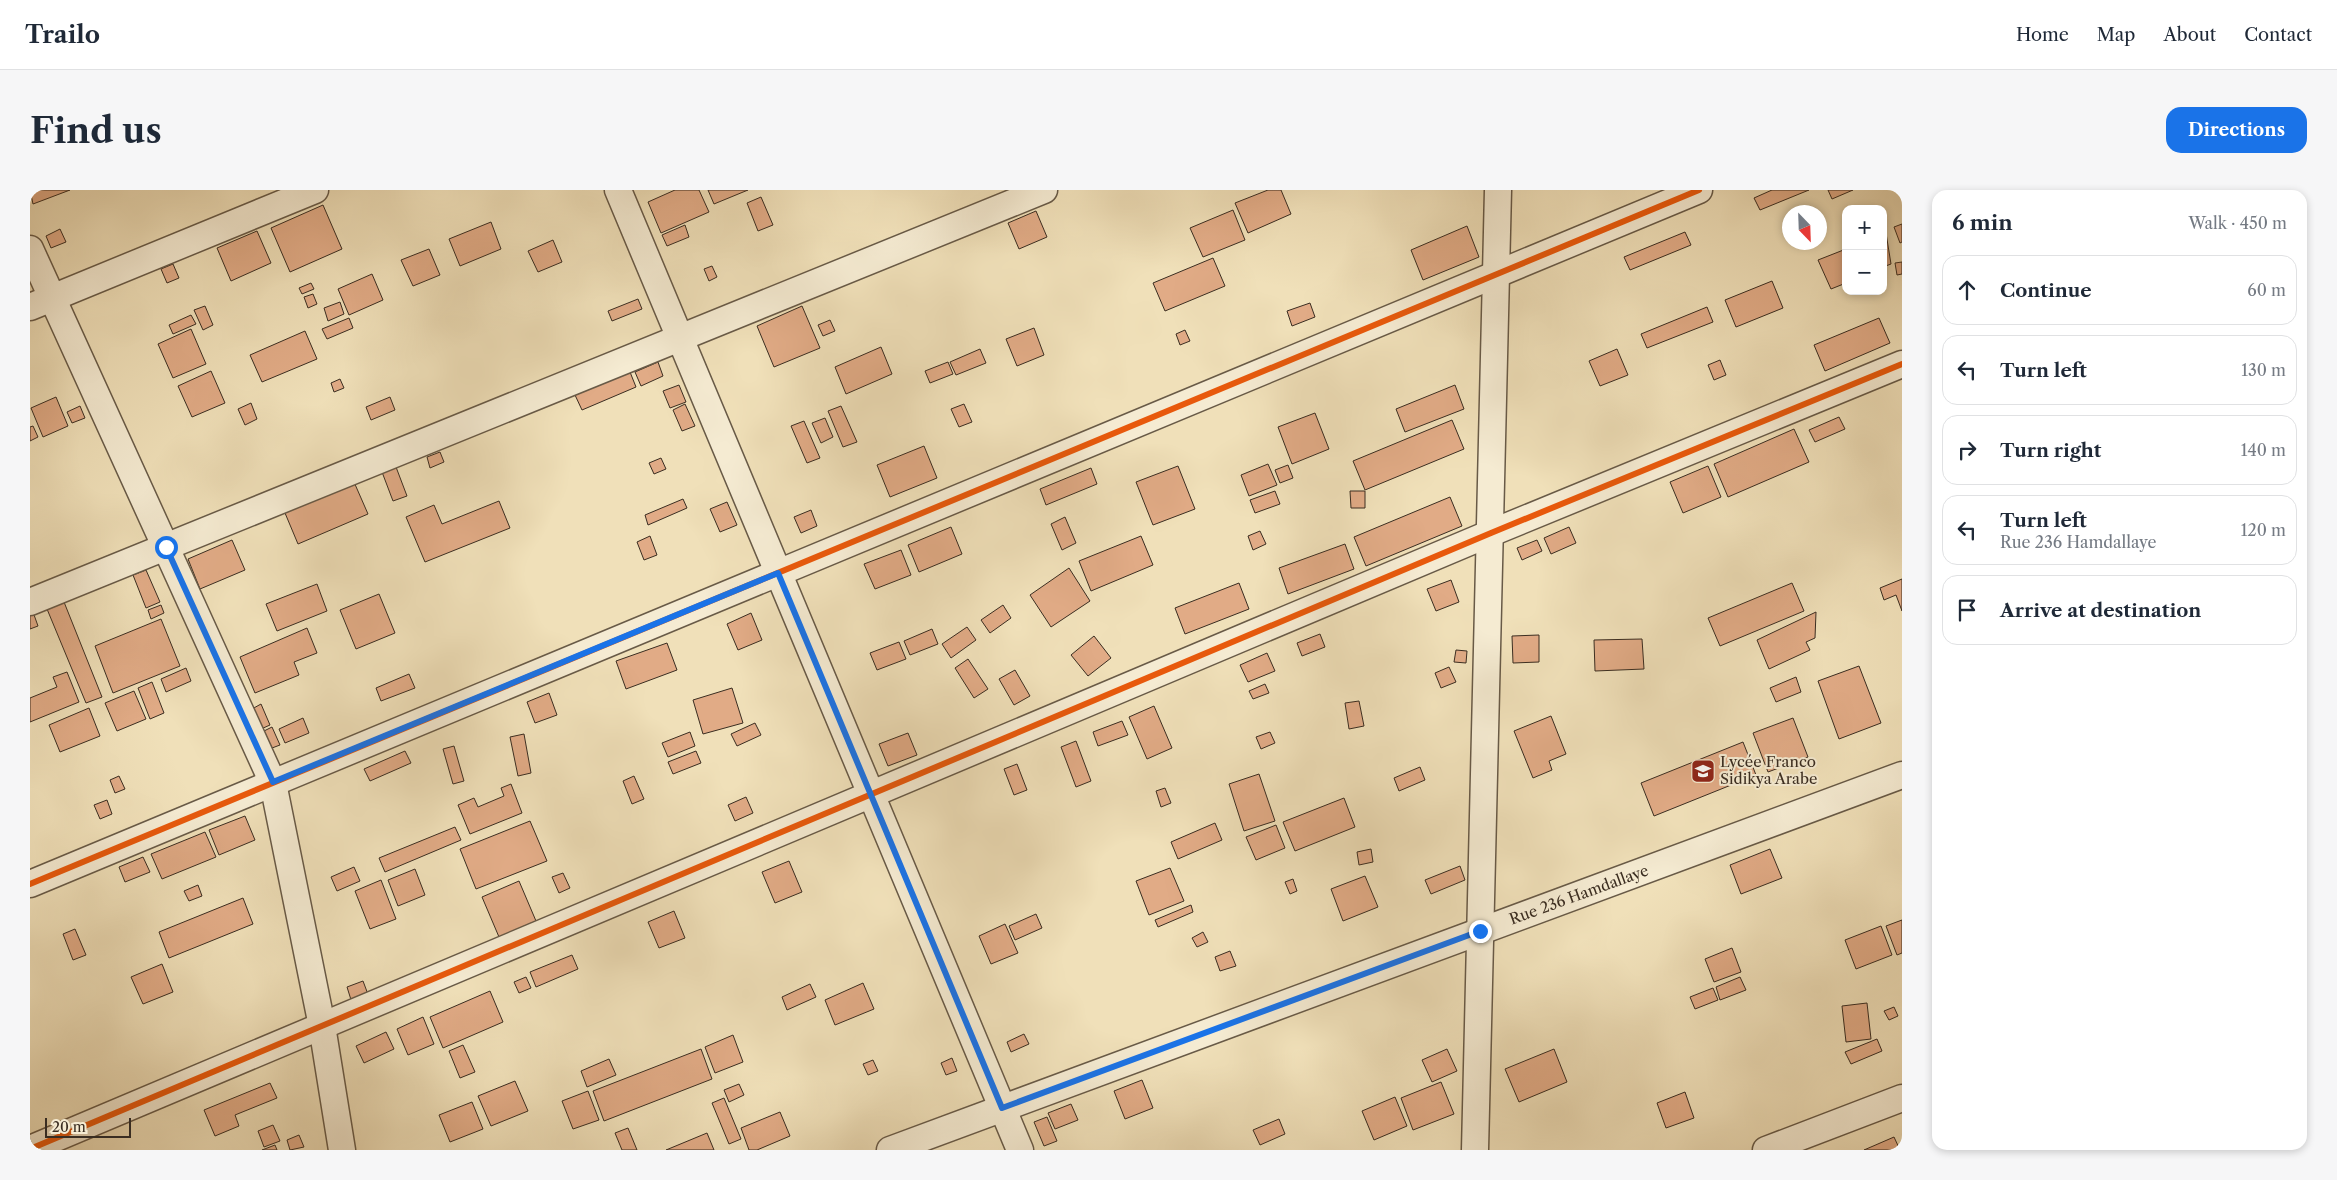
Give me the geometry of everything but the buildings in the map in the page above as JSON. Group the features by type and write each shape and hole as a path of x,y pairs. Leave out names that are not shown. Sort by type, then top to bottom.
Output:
{"street":[{"path":"41,302 315,190"},
{"path":"618,190 1020,1150"},
{"path":"30,602 1044,190"},
{"path":"1475,1150 1498,190"},
{"path":"30,884 1699,190"},
{"path":"30,249 41,302 166,547 273,782 322,1026 342,1150"},
{"path":"30,1149 1491,533 1902,364"},
{"name":"Rue 236 Hamdallaye","path":"890,1150 1902,775"},
{"path":"1766,1150 1902,1098"}],"cycle path":[{"path":"30,884 1699,190"},
{"path":"30,1149 1491,533 1902,364"}],"place":[{"name":"Lycée Franco Sidikya Arabe","path":"1703,771"}],"route":[{"path":"166,547 273,782 778,573 1002,1108 1480,931"}]}
